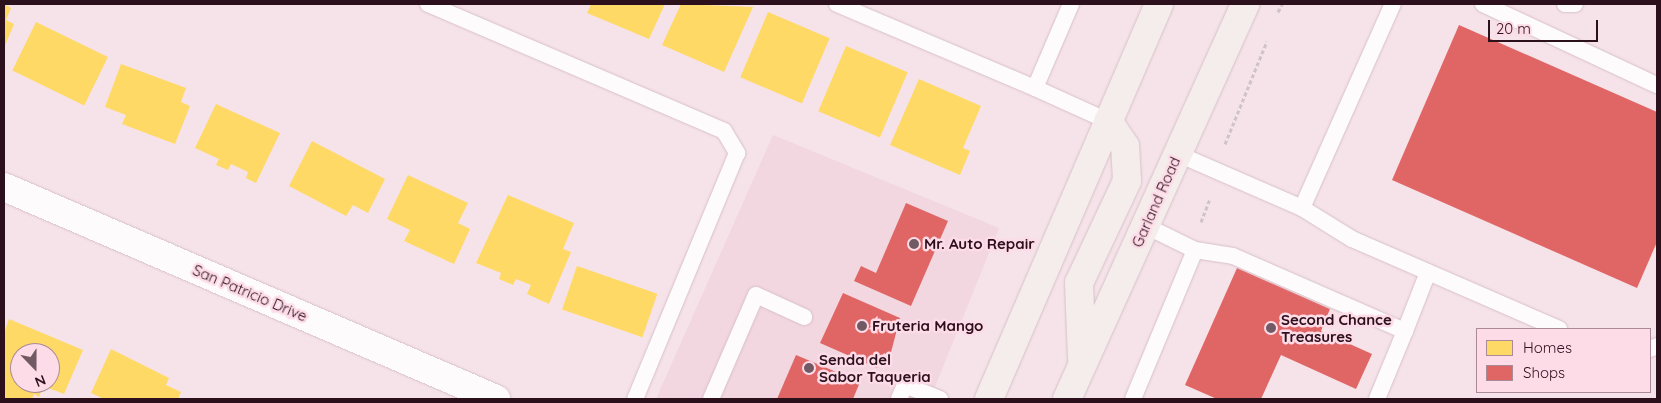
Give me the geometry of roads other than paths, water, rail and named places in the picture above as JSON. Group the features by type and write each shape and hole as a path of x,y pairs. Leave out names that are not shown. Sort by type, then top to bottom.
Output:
{"main road":[{"path":"989,399 1159,4"},
{"name":"Garland Road","path":"1070,398 1082,364 1245,4"},
{"path":"1082,364 1079,282 1127,181 1125,146 1108,121"}],"street":[{"name":"San Patricio Drive","path":"4,187 496,399"}],"lane":[{"path":"428,4 724,131 737,153 635,399"},
{"path":"837,4 1108,121"},
{"path":"1035,88 1071,4"},
{"path":"1302,208 1393,4"},
{"path":"1483,4 1657,86"},
{"path":"1565,4 1575,4"},
{"path":"1178,154 1302,208 1352,239 1557,328"},
{"path":"1146,226 1196,250 1233,256 1405,331"},
{"path":"1133,399 1196,250"},
{"path":"1377,399 1428,272"},
{"path":"710,399 756,295 804,317"},
{"path":"899,399 905,385 940,399"}],"place":[{"name":"Mr. Auto Repair","path":"914,244"},
{"name":"Fruteria Mango","path":"862,326"},
{"name":"Second Chance Treasures","path":"1271,328"},
{"name":"Senda del Sabor Taqueria","path":"809,368"}]}
